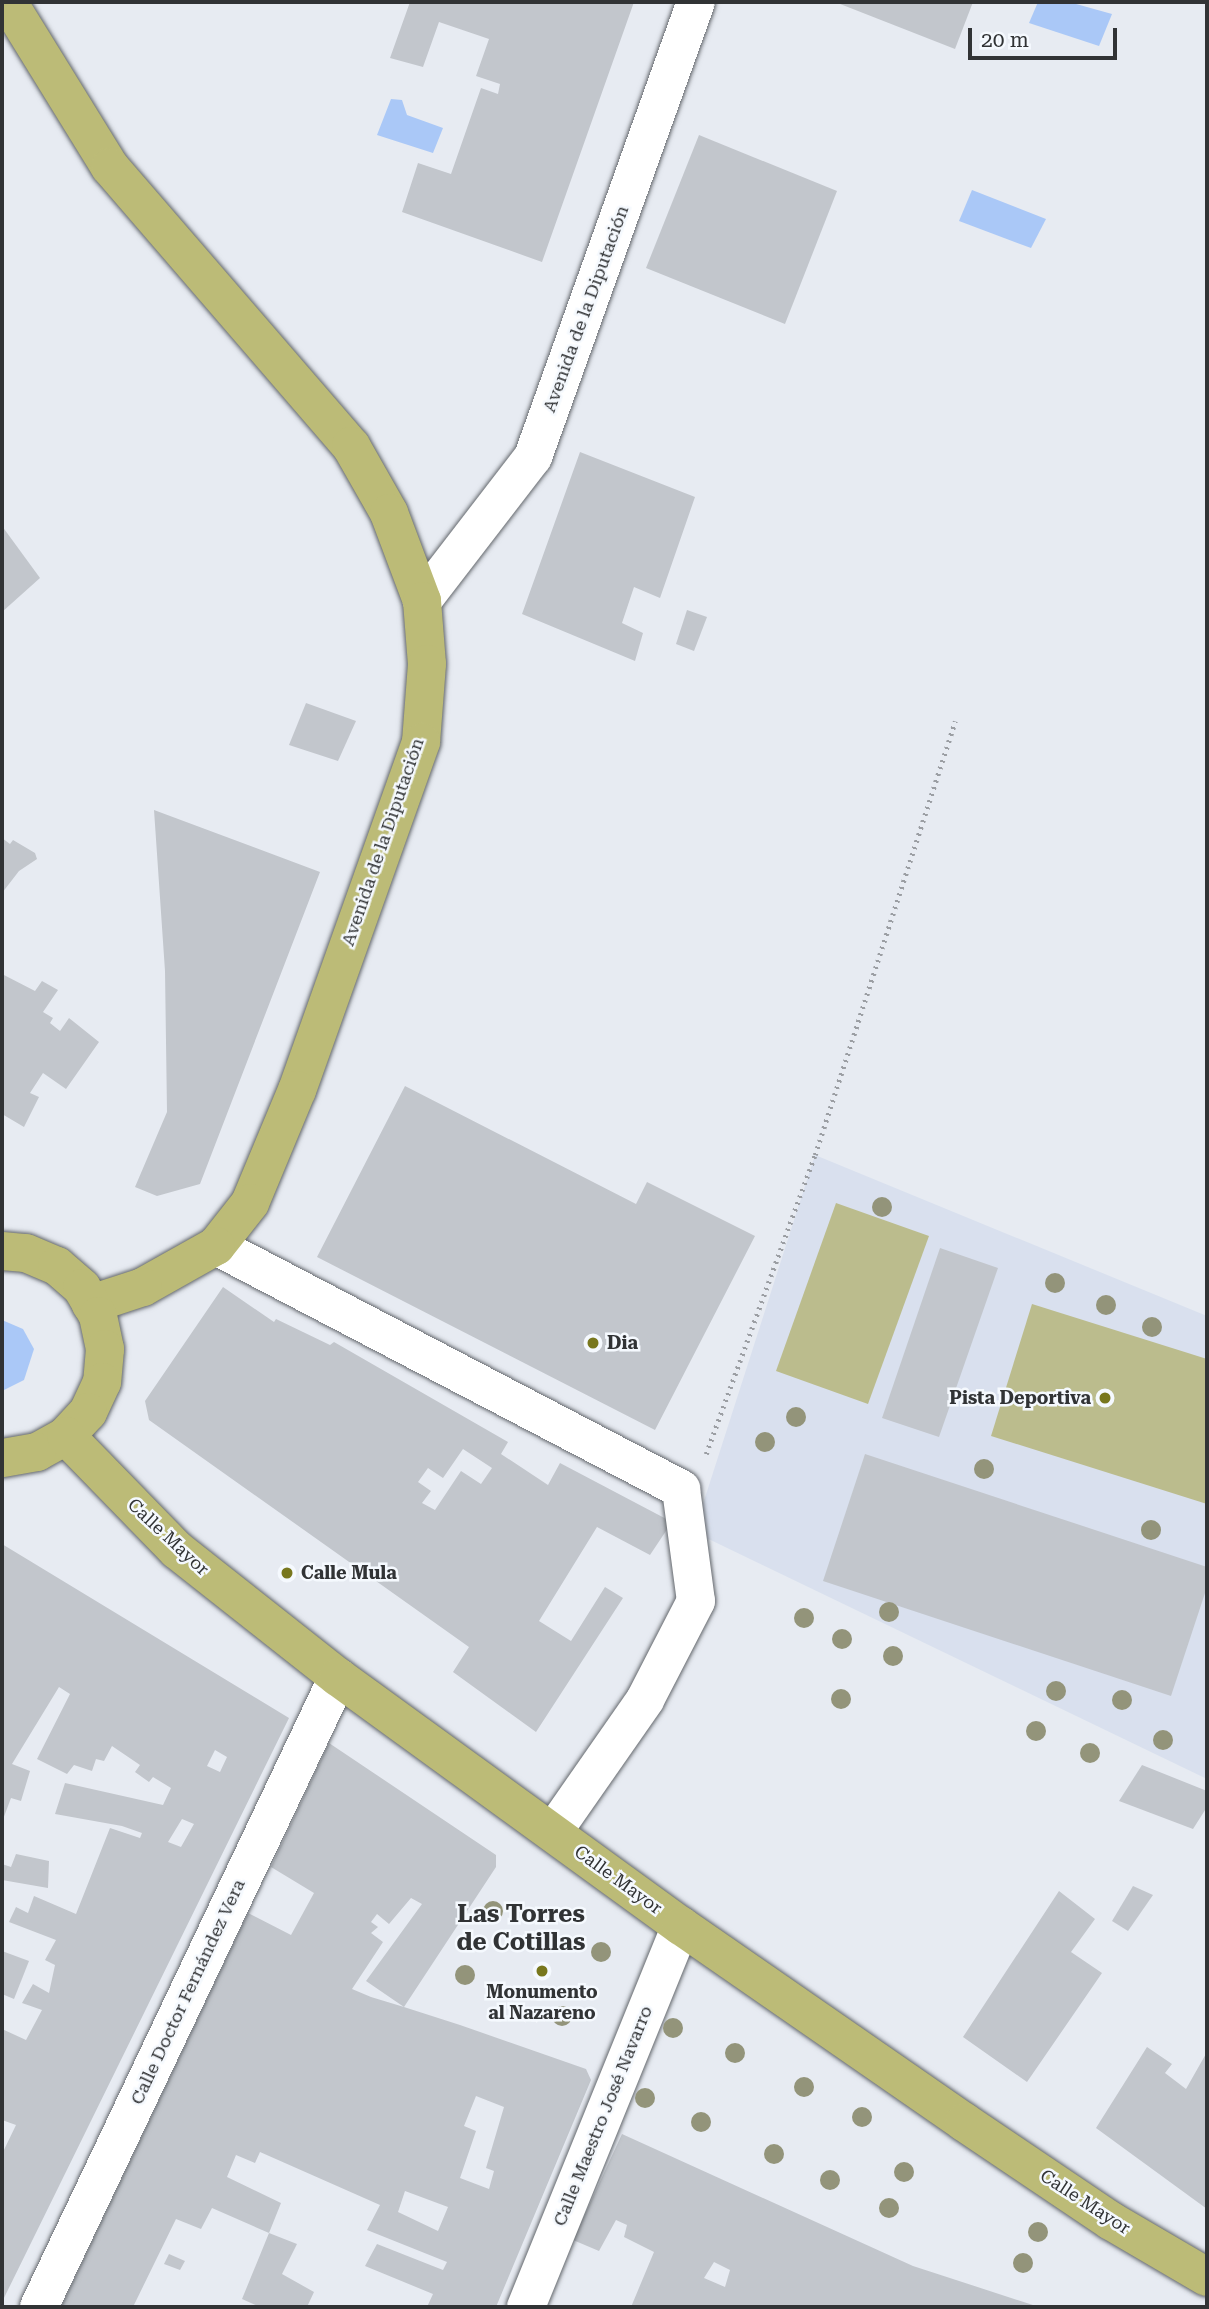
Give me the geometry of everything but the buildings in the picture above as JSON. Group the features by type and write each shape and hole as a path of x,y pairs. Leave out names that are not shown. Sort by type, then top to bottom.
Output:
{"main road":[{"path":"8,2 110,167 351,446 389,513 422,601"},
{"name":"Avenida de la Diputación","path":"91,1304 143,1286 216,1246 250,1203 286,1115 421,742 427,664 422,601"},
{"path":"2,1251 26,1253 57,1266 82,1288 91,1304 105,1349 102,1382 88,1412 66,1436 37,1452 2,1458"},
{"name":"Calle Mayor","path":"66,1436 177,1550 338,1677 681,1926 1077,2198 1207,2277"}],"street":[{"name":"Avenida de la Diputación","path":"422,601 533,457 696,2"},
{"path":"216,1246 684,1498 696,1601 645,1700 552,1832"},
{"name":"Calle Doctor Fernández Vera","path":"39,2307 338,1677"},
{"name":"Calle Maestro José Navarro","path":"526,2307 681,1926"}],"path":[{"path":"684,1498 815,1155 954,721"}],"shaded area":[{"path":"815,1155 1207,1316 1207,1779 694,1532"}],"green space":[{"path":"836,1203 929,1236 868,1404 776,1371"},
{"name":"Pista Deportiva","path":"1032,1304 1207,1359 1207,1504 991,1436"}],"water":[{"path":"1038,2 1069,2 1112,14 1099,46 1029,23"},
{"path":"391,99 402,100 407,115 443,128 433,153 377,135"},
{"path":"972,190 1046,219 1031,248 959,221"},
{"path":"2,1320 23,1329 34,1349 24,1380 2,1391"}],"place":[{"name":"Dia","path":"593,1343"},
{"name":"Pista Deportiva","path":"1105,1398"},
{"name":"Calle Mula","path":"287,1573"},
{"name":"Monumento al Nazareno","path":"542,1971"}],"district":[{"name":"Las Torres de Cotillas","path":"521,1929"}]}
